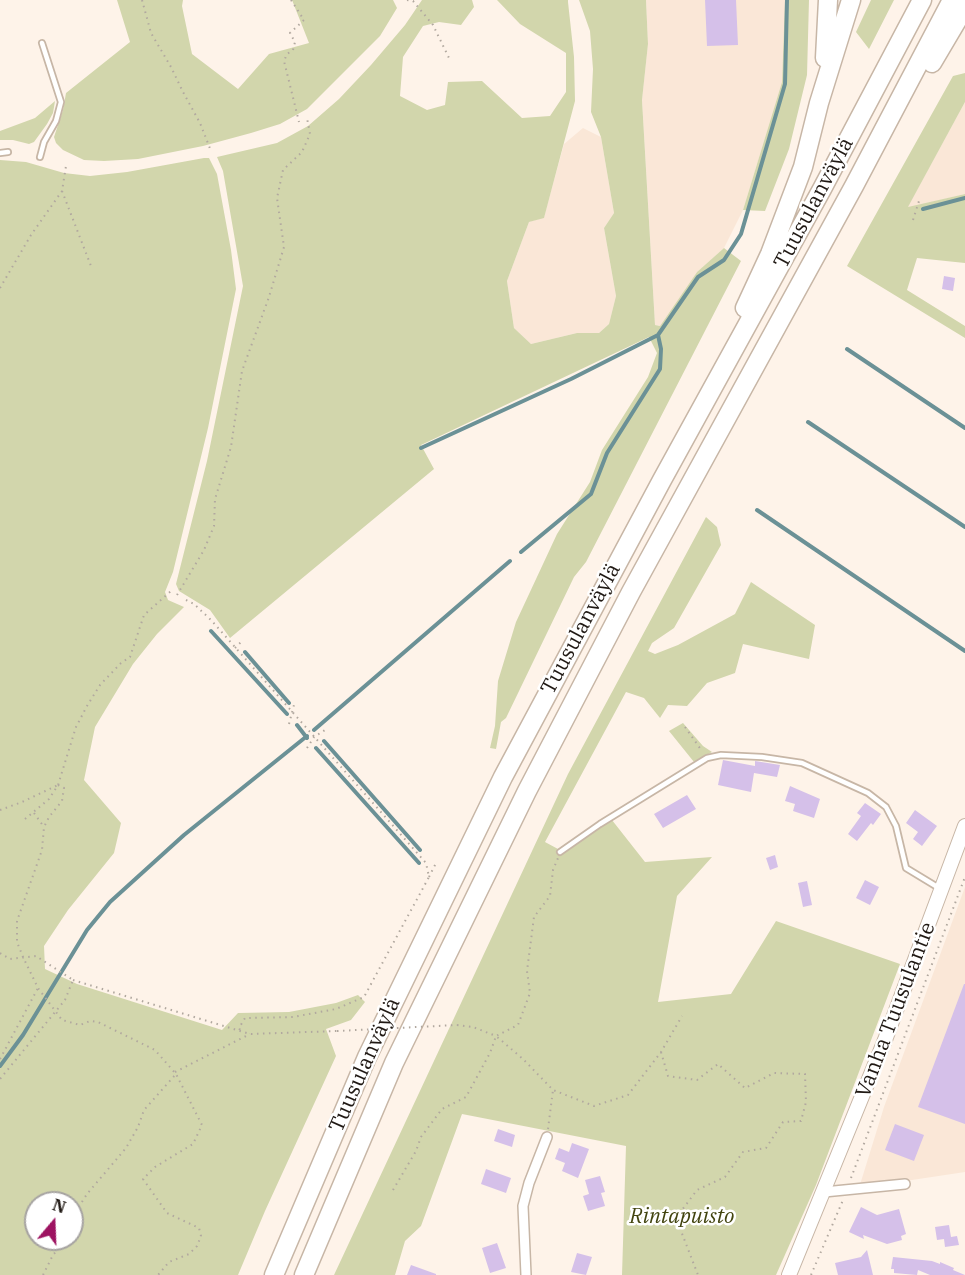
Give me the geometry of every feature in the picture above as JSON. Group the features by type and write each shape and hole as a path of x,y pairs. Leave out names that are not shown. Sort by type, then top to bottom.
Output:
{"highway":[{"path":"819,104 826,51 828,0"},
{"path":"720,375 748,299 770,254 803,167 819,104 851,0"},
{"name":"Tuusulanväylä","path":"274,1275 367,1057 503,777 608,579 822,189 921,0"},
{"name":"Tuusulanväylä","path":"304,1275 394,1063 527,791 631,592 854,186 952,0"},
{"path":"854,186 965,7"}],"main road":[{"name":"Vanha Tuusulantie","path":"789,1275 885,1040 965,826"}],"street":[{"path":"526,1275 523,1206 529,1183 547,1137"},
{"path":"824,1192 905,1184"}],"lane":[{"path":"40,157 44,142 56,121 61,102 42,43"},
{"path":"0,153 8,152"},
{"path":"560,852 600,824 707,758 721,755 741,756 802,763 868,794 886,807 896,826 906,868 942,890"}],"path":[{"path":"142,0 151,33 200,123 211,151"},
{"path":"291,0 304,20 290,33 295,42 293,50 287,54 284,61 299,122"},
{"path":"407,0 413,1 433,25 449,58"},
{"path":"177,596 204,550 214,526 215,499 231,447 242,371 269,297 284,247 277,198 283,170 302,152 310,134 307,118"},
{"path":"0,288 31,235 62,191 66,166"},
{"path":"62,191 91,266"},
{"path":"913,220 919,201"},
{"path":"25,819 49,799 58,784 76,727 100,685 130,657 144,615 171,591"},
{"path":"186,600 194,604 235,648 426,863 429,877"},
{"path":"235,648 242,641"},
{"path":"289,724 296,701"},
{"path":"685,727 707,758"},
{"path":"307,748 314,737 325,730"},
{"path":"0,810 58,784"},
{"path":"58,784 64,789 62,801 44,827 42,850 17,921 17,942 23,957 38,988 62,1020 80,1025 90,1021 98,1022 155,1050 175,1073 202,1125 194,1144 155,1167 143,1179 167,1213 199,1228 201,1236 197,1246 189,1254 169,1262 159,1275"},
{"path":"34,813 44,827"},
{"path":"393,1190 416,1151 421,1137 442,1109 466,1097 490,1053 496,1036 518,1025 530,993 527,971 534,916 550,896 553,870 560,852"},
{"path":"241,1032 239,1028 245,1018 293,1017 336,1009 364,997 437,861"},
{"path":"811,1275 846,1191 965,877"},
{"path":"0,953 9,959 36,956 73,980 250,1035 457,1025 473,1027 496,1036 523,1059 553,1090 594,1106 628,1095 661,1052 682,1016"},
{"path":"0,1079 65,1000 73,980"},
{"path":"0,1059 38,988"},
{"path":"84,1199 113,1166 138,1127 144,1110 175,1073 250,1035"},
{"path":"661,1052 668,1076 697,1080 718,1064 745,1088 774,1073 805,1074 806,1102 801,1121 783,1122 766,1148 743,1152 725,1177 697,1190 676,1218 698,1275"},
{"path":"547,1137 553,1090"},
{"path":"43,1275 56,1251"}],"shaded area":[{"path":"646,0 785,0 782,82 743,210 724,248 697,272 660,326 655,325 642,99 648,44"},
{"path":"965,102 965,194 907,208"},
{"path":"583,128 601,137 614,213 604,228 616,296 609,324 599,333 577,333 531,344 514,328 507,281 529,222 544,217 564,144"},
{"path":"965,887 965,1172 859,1188 884,1107"}],"green space":[{"path":"117,0 183,0 182,6 192,54 238,89 269,54 309,43 292,0 393,0 397,8 380,36 307,109 280,124 203,146 138,159 84,160 63,150 54,137 66,93 130,42"},
{"path":"422,0 472,0 474,7 461,25 439,22 423,26 403,57 400,96 427,110 445,105 448,82 482,81 522,118 550,116 566,92 566,53 520,24 497,0 568,0 574,57 575,101 544,218 529,222 507,281 514,328 531,344 577,333 599,333 609,324 616,296 604,228 614,213 601,137 591,112 593,69 590,31 579,0 646,0 648,44 642,100 655,325 660,326 697,272 724,248 741,261 586,562 574,577 506,718 501,722 496,749 490,748 495,726 498,681 516,622 557,534 590,482 602,450 648,377 657,353 649,337 421,445 434,469 230,638 210,610 179,591 176,584 207,461 243,286 223,171 217,157 277,143 308,126 339,99 371,65 405,25"},
{"path":"785,0 809,0 807,75 789,149 765,211 743,210 782,82"},
{"path":"871,0 894,0 869,49 856,32"},
{"path":"965,73 965,102 908,207 965,194 965,263 917,258 907,290 965,326 965,338 847,266 953,76"},
{"path":"55,101 53,113 34,142 29,144 0,140 0,131 35,118"},
{"path":"209,158 217,174 236,289 208,428 173,572 165,592 168,600 184,607 157,634 133,664 95,727 84,780 121,823 114,853 68,910 44,946 45,969 77,984 222,1030 238,1013 289,1012 336,1003 358,995 365,1002 351,1020 326,1029 336,1056 238,1275 0,1275 0,160 26,162 64,173 90,176"},
{"name":"Rintapuisto","path":"706,517 717,527 721,545 674,628 652,643 648,651 655,654 678,645 735,614 751,582 815,625 809,659 743,644 735,673 707,683 687,706 668,705 660,718 644,698 626,692 545,842 558,849 608,815 645,862 712,857 677,896 658,1002 731,994 776,921 900,964 816,1185 776,1275 622,1275 626,1146 462,1114 421,1226 405,1241 395,1275 334,1275 568,774"},
{"path":"683,723 703,746 712,752 694,762 669,731"}],"building":[{"path":"705,0 736,0 738,45 707,46"},
{"path":"944,276 955,278 953,291 942,289"},
{"path":"723,760 755,766 755,761 780,765 777,777 754,773 751,792 718,785"},
{"path":"790,786 820,799 814,818 793,811 795,804 785,801"},
{"path":"687,795 696,809 663,828 654,814"},
{"path":"865,803 881,814 857,841 848,834 861,816 857,813"},
{"path":"915,810 937,826 922,846 913,839 918,832 906,823"},
{"path":"775,855 778,867 770,870 766,858"},
{"path":"865,880 879,887 870,905 856,898"},
{"path":"807,881 812,905 803,907 798,883"},
{"path":"965,984 965,1124 918,1107"},
{"path":"895,1124 924,1135 914,1161 885,1150"},
{"path":"498,1129 515,1135 512,1147 494,1141"},
{"path":"572,1143 589,1149 578,1178 562,1171 565,1163 555,1159 559,1148 569,1152"},
{"path":"486,1169 511,1178 506,1193 481,1184"},
{"path":"600,1176 605,1192 601,1193 605,1206 588,1211 583,1196 589,1194 585,1180"},
{"path":"861,1207 877,1215 899,1209 906,1234 901,1236 902,1240 887,1244 863,1235 864,1239 849,1232"},
{"path":"949,1225 951,1237 957,1236 959,1245 945,1247 944,1239 937,1240 935,1227"},
{"path":"497,1243 506,1268 490,1273 482,1248"},
{"path":"867,1250 873,1275 838,1275 835,1263 861,1257"},
{"path":"577,1253 592,1257 586,1275 571,1272"},
{"path":"893,1257 940,1264 940,1262 965,1275 930,1275 918,1270 917,1275 894,1273 894,1269 891,1269"},
{"path":"411,1265 436,1274 436,1275 407,1275"}],"waterway":[{"path":"521,552 591,494 607,453 660,369 661,349 658,335 698,277 724,260 741,234 785,84 787,0"},
{"path":"923,209 965,198"},
{"path":"421,448 571,379 658,335"},
{"path":"847,349 965,428"},
{"path":"808,422 965,527"},
{"path":"757,510 965,651"},
{"path":"314,730 510,561"},
{"path":"211,631 287,714"},
{"path":"245,652 289,703"},
{"path":"297,725 307,738"},
{"path":"0,1066 23,1035 87,930 110,902 184,835 307,736"},
{"path":"324,741 420,850"},
{"path":"316,748 419,863"}]}
